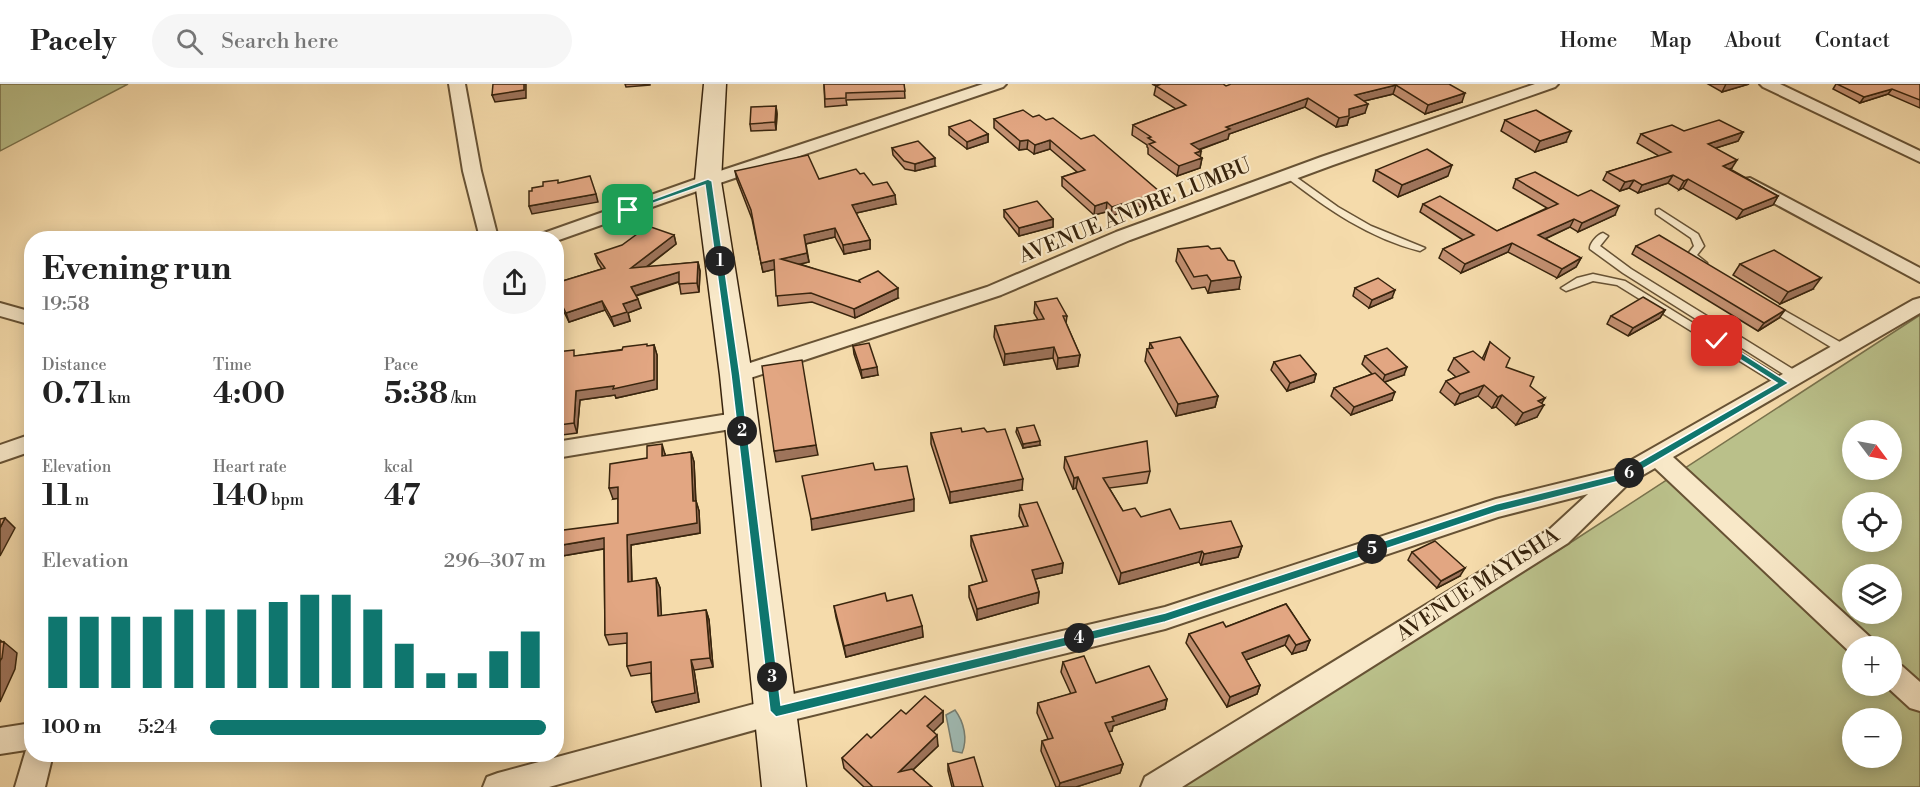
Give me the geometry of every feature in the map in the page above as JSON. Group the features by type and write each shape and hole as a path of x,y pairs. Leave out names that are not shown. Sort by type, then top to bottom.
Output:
{"street":[{"path":"457,84 472,171 487,231"},
{"path":"715,84 708,181 736,375 784,787"},
{"path":"564,232 708,181 998,84"},
{"name":"AVENUE ANDRE LUMBU","path":"736,375 994,291 1123,236 1550,84"},
{"path":"1768,84 1920,157"},
{"path":"1736,175 1920,276"},
{"name":"AVENUE MAYISHA","path":"1156,787 1559,536 1621,477 1920,304"},
{"path":"0,309 24,316"},
{"path":"564,449 741,420"},
{"path":"0,454 24,445"},
{"path":"1657,456 1851,636"},
{"path":"498,787 776,711 1165,618 1496,508 1621,477"},
{"path":"1902,683 1920,699"},
{"path":"0,741 24,737"},
{"path":"30,787 37,762"}],"lane":[{"path":"1289,175 1361,226 1393,241 1420,248"},
{"path":"1659,213 1695,236 1699,246 1692,255 1697,261 1715,272"},
{"path":"1603,236 1594,247 1790,380"},
{"path":"1566,288 1584,278 1600,278 1621,283 1790,380"},
{"path":"1762,301 1843,349"}],"green space":[{"path":"0,84 128,84 0,151"},
{"path":"1920,315 1920,787 1180,787 1573,541"}],"water":[{"path":"955,710 964,731 965,742 962,753 953,751 946,715"}],"building":[{"path":"493,84 524,84 524,90 492,95"},
{"path":"824,84 904,84 905,91 846,93 846,98 825,99"},
{"path":"1161,84 1223,84 1226,86 1231,84 1449,84 1465,93 1428,105 1396,85 1355,95 1368,104 1349,109 1349,116 1339,118 1308,98 1226,127 1230,129 1191,144 1201,151 1195,153 1202,158 1179,166 1149,144 1155,142 1133,125 1186,105 1156,86"},
{"path":"1837,84 1920,84 1920,100 1892,89 1864,97"},
{"path":"776,106 775,122 750,124 751,107"},
{"path":"1023,110 1033,117 1039,115 1046,120 1053,118 1081,139 1094,135 1160,192 1112,207 1107,202 1095,206 1062,177 1085,170 1050,140 1035,145 1028,140 1020,141 994,119"},
{"path":"1536,110 1571,131 1540,141 1505,120"},
{"path":"970,120 988,134 967,142 949,127"},
{"path":"1719,120 1743,132 1708,144 1737,160 1723,166 1778,196 1743,210 1688,179 1684,181 1673,175 1642,185 1634,180 1625,182 1607,172 1671,152 1641,134 1672,125 1684,131"},
{"path":"918,141 935,158 915,164 904,161 892,148"},
{"path":"1427,149 1452,165 1402,185 1376,170"},
{"path":"808,155 819,179 856,169 860,174 864,173 873,185 887,182 895,195 852,205 870,240 843,245 835,228 804,235 807,253 781,259 860,282 859,280 878,271 898,288 854,309 811,293 776,296 774,260 761,263 751,210 735,171"},
{"path":"1535,172 1578,196 1591,190 1619,206 1582,223 1574,219 1538,235 1581,258 1562,269 1512,243 1465,264 1443,249 1474,235 1423,204 1440,196 1497,231 1558,204 1516,179"},
{"path":"590,176 596,194 529,206 529,191 532,191 532,188 543,186 543,182 558,180 558,183"},
{"path":"1037,201 1053,219 1019,228 1004,210"},
{"path":"648,226 674,235 631,268 698,262 697,283 679,284 679,272 631,287 638,299 623,304 627,312 611,317 602,301 566,313 564,281 605,268 595,254 622,245"},
{"path":"1659,235 1785,310 1764,323 1636,246"},
{"path":"1208,246 1211,249 1220,248 1228,260 1234,261 1241,277 1211,281 1207,275 1194,277 1178,249"},
{"path":"1774,250 1821,278 1788,292 1740,264"},
{"path":"1378,278 1395,290 1372,300 1355,288"},
{"path":"1643,297 1665,310 1633,328 1611,316"},
{"path":"1057,298 1067,316 1063,316 1080,355 1058,358 1054,347 1005,354 995,326 1044,319 1035,302"},
{"path":"1180,337 1218,396 1178,404 1147,349 1153,348 1150,343"},
{"path":"1490,342 1510,358 1506,367 1534,377 1530,386 1545,398 1538,401 1544,405 1523,413 1502,395 1498,397 1484,385 1460,394 1446,381 1469,372 1454,358 1473,351 1484,360"},
{"path":"869,343 877,367 861,370 853,346"},
{"path":"654,345 654,380 613,389 614,386 576,391 574,423 564,424 564,351 574,350 574,356 622,350 623,347"},
{"path":"1387,348 1407,367 1385,375 1365,356"},
{"path":"1300,355 1316,374 1290,383 1274,362"},
{"path":"802,360 816,445 774,451 762,366"},
{"path":"1375,373 1395,392 1354,407 1334,388"},
{"path":"1034,425 1040,441 1023,444 1017,428"},
{"path":"961,428 962,432 984,428 987,432 1005,429 1023,479 950,492 931,433"},
{"path":"1147,441 1150,471 1103,478 1123,511 1135,508 1141,517 1170,509 1180,529 1231,521 1242,546 1204,554 1202,551 1121,573 1078,477 1074,478 1065,457"},
{"path":"662,444 662,456 691,452 693,501 696,501 697,523 627,535 628,582 656,578 658,616 706,610 710,658 691,660 695,693 652,702 651,662 627,666 627,633 605,635 604,538 564,545 564,530 618,523 618,487 609,488 610,464 647,458 647,446"},
{"path":"873,463 875,470 907,466 914,499 811,519 802,476"},
{"path":"1037,502 1063,563 1032,570 1039,592 977,609 969,586 987,581 971,536 1028,526 1020,505"},
{"path":"1435,541 1465,568 1441,581 1412,552"},
{"path":"885,593 887,601 912,595 922,626 844,646 834,606"},
{"path":"1286,604 1310,640 1296,645 1289,635 1242,653 1260,685 1230,697 1189,634 1223,622 1226,627"},
{"path":"0,642 4,642 0,661"},
{"path":"1084,656 1096,683 1149,666 1167,699 1112,717 1114,721 1105,723 1123,764 1060,783 1042,741 1053,738 1038,703 1076,692 1063,662"},
{"path":"925,696 943,711 927,726 937,735 899,772 912,769 932,787 873,787 842,758 867,734 871,738 901,710 906,714"},
{"path":"974,757 983,787 954,787 948,764"}],"route":[{"path":"628,210 708,181 736,375 776,711 1165,618 1496,508 1621,477 1784,383 1717,341"}]}
